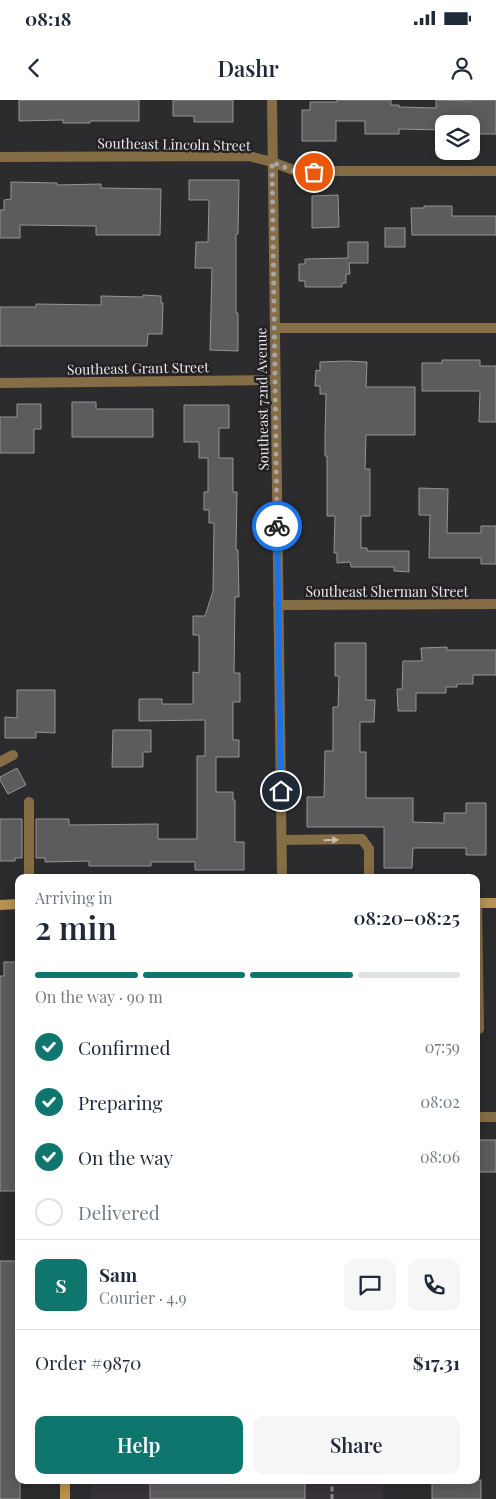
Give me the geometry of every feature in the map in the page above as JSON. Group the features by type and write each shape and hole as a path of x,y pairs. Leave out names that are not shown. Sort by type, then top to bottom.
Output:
{"main road":[{"path":"480,903 496,903"},
{"path":"0,904 15,904"},
{"path":"65,1484 65,1499"}],"street":[{"name":"Southeast 72nd Avenue","path":"272,100 282,874"},
{"name":"Southeast Lincoln Street","path":"0,157 248,156 272,162 296,172 496,171"},
{"path":"275,328 496,328"},
{"name":"Southeast Grant Street","path":"0,383 275,380"},
{"name":"Southeast Sherman Street","path":"278,605 496,604"},
{"path":"0,762 13,755"},
{"path":"29,802 29,874"},
{"path":"282,840 362,839 369,849 369,874"},
{"path":"480,1117 496,1117"}],"path":[{"path":"332,1484 332,1499"}],"shaded area":[{"path":"91,1484 383,1484 383,1499 91,1499"}],"building":[{"path":"19,100 139,100 139,121 63,123 63,120 19,121"},
{"path":"173,100 233,100 233,122 194,122 194,116 173,116"},
{"path":"337,100 391,100 391,105 399,105 399,107 436,108 436,100 496,100 496,134 480,134 480,115 435,115 435,130 399,129 399,134 365,134 365,121 336,121 336,141 302,141 302,110 310,110 310,102 337,102"},
{"path":"189,180 239,180 238,234 236,234 238,351 210,350 212,268 195,268 196,242 208,242 209,200 189,200"},
{"path":"11,182 57,183 57,185 101,184 101,188 161,189 160,235 96,235 96,226 20,225 20,238 0,238 0,210 4,210 4,200 11,199"},
{"path":"338,195 339,227 312,228 312,196"},
{"path":"424,206 452,206 452,216 496,216 496,235 412,235 411,208 424,208"},
{"path":"385,228 405,228 405,247 385,247"},
{"path":"348,242 368,242 368,263 349,263 350,274 346,274 346,283 342,283 342,287 305,287 305,281 299,281 299,264 305,264 305,259 348,258"},
{"path":"143,295 161,296 161,303 163,303 162,334 148,334 147,346 0,346 0,307 36,307 36,304 101,305 101,296 143,297"},
{"path":"442,360 480,360 480,366 496,366 496,422 479,422 480,391 422,391 422,363 442,363"},
{"path":"320,362 367,362 366,387 415,387 415,435 366,435 365,469 370,469 370,516 361,516 361,548 367,548 367,551 409,551 409,572 394,571 394,567 351,567 350,562 337,563 337,553 334,553 335,516 327,516 327,456 325,456 326,394 320,394 320,386 315,386 316,370 320,371"},
{"path":"72,402 96,402 96,409 153,409 153,437 72,437"},
{"path":"17,404 41,404 41,429 34,429 34,453 0,453 0,417 17,417"},
{"path":"184,405 229,405 229,428 219,428 219,458 233,458 233,492 237,492 236,550 238,550 239,597 235,597 234,673 240,673 240,702 233,702 233,740 239,740 239,757 216,757 216,792 233,792 233,800 235,800 235,842 244,842 244,870 195,870 195,862 151,862 151,866 89,866 89,861 45,862 45,858 36,858 36,819 69,819 69,825 158,824 158,839 197,839 197,756 205,756 205,720 139,721 139,699 162,699 162,704 193,704 193,672 199,673 199,635 193,635 193,616 205,616 213,591 214,523 209,523 209,510 204,510 204,492 208,492 208,458 199,458 199,442 184,442"},
{"path":"419,488 448,489 447,533 481,533 481,526 496,526 496,564 481,564 481,558 429,558 430,515 419,515"},
{"path":"335,643 366,643 366,700 375,700 374,722 360,722 360,752 366,752 366,798 413,798 413,822 444,823 444,813 466,813 466,803 486,803 486,855 466,855 466,848 413,848 412,868 384,868 384,827 307,827 307,797 324,797 325,751 333,751 333,707 338,707 339,676 335,676"},
{"path":"447,647 447,650 496,650 496,675 473,675 473,684 457,684 457,687 446,687 446,693 416,693 416,711 398,711 397,689 402,689 403,661 422,661 421,648"},
{"path":"17,690 55,690 55,733 36,732 36,738 5,738 5,717 17,718"},
{"path":"113,730 151,730 151,752 143,752 143,767 112,767"},
{"path":"17,768 26,785 8,794 0,777"},
{"path":"0,819 22,819 22,858 15,858 15,861 0,861"},
{"path":"4,962 15,962 15,1191 0,1191 0,976 4,976"},
{"path":"480,1140 496,1140 496,1172 480,1172"},
{"path":"0,1261 15,1261 15,1484 20,1484 20,1499 0,1499"},
{"path":"481,1480 481,1499 432,1499 432,1484 480,1484"},
{"path":"150,1484 305,1484 305,1499 150,1499"}],"way so far":[{"path":"277,526 272,162 296,172 314,172"}],"route":[{"path":"277,526 281,791"}]}
